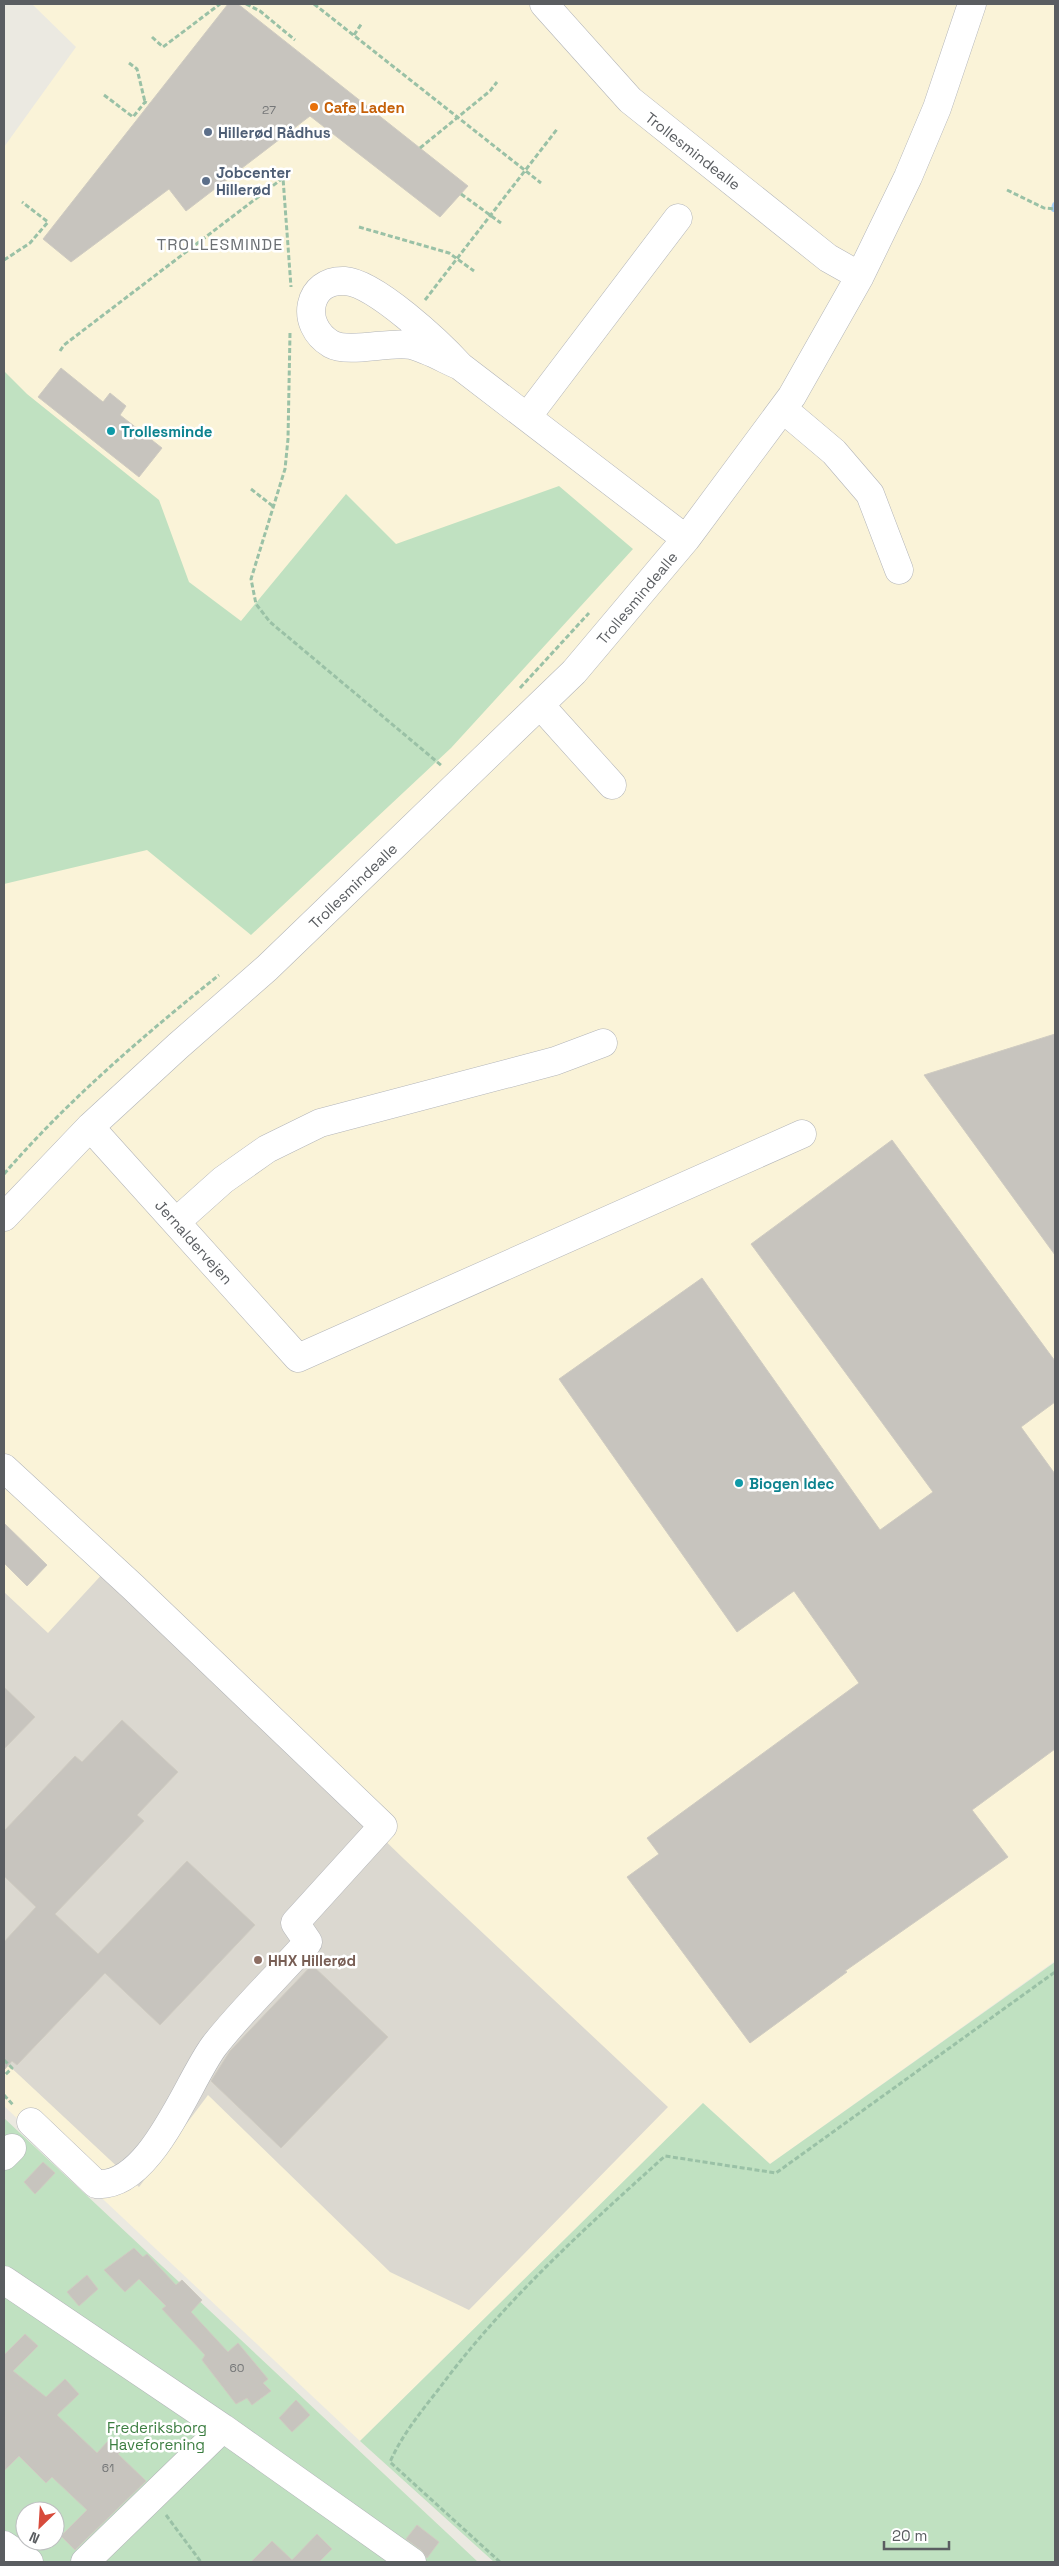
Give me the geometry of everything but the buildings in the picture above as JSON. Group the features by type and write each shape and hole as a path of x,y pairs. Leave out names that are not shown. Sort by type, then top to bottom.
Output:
{"street":[{"name":"Trollesmindealle","path":"544,4 630,100 828,258 860,276"},
{"name":"Trollesmindealle","path":"4,1217 90,1127 178,1046 268,968 452,774 540,706 574,672 686,539 783,409 860,276 908,177 937,108 972,4"},
{"path":"527,417 678,218"},
{"name":"Trollesmindealle","path":"460,366 409,345 347,347 334,345 322,337 313,325 310,310 317,293 330,282 346,281 365,287 439,342 460,366 686,539"},
{"path":"783,409 834,452 870,494 899,570"},
{"path":"540,706 612,785"},
{"path":"176,1222 223,1180 267,1148 320,1123 555,1061 603,1043"},
{"name":"Jernaldervejen","path":"90,1127 298,1358 802,1134"},
{"path":"4,1468 133,1586 383,1826 295,1923 308,1942 213,2047 183,2102 148,2155 123,2179 106,2185 96,2184 31,2122"},
{"path":"4,2280 223,2428 412,2562"},
{"path":"85,2562 223,2428"},
{"path":"4,2545 29,2562"}],"path":[{"path":"152,37 163,47 220,4"},
{"path":"246,4 260,11 295,40"},
{"path":"314,4 541,184"},
{"path":"354,35 362,23"},
{"path":"104,95 133,117 147,103 137,69 129,63"},
{"path":"420,148 490,91 497,82"},
{"path":"420,307 558,128"},
{"path":"60,351 64,345 283,178 291,291 296,286"},
{"path":"1007,190 1044,208 1055,209"},
{"path":"461,194 501,223"},
{"path":"4,260 30,244 48,222 22,202"},
{"path":"44,227 49,232"},
{"path":"359,227 449,253 474,271"},
{"path":"290,332 288,439 285,469 251,579 256,604 270,622 452,774"},
{"path":"251,489 274,507"},
{"path":"519,688 592,610"},
{"path":"449,759 452,774"},
{"path":"436,772 452,774"},
{"path":"4,1174 58,1115 160,1022 226,969"},
{"path":"500,2562 390,2462 400,2440 466,2352 571,2240 665,2156 776,2173 1055,1972"},
{"path":"4,2060 12,2068 4,2076"},
{"path":"152,2496 201,2562"}],"shaded area":[{"path":"32,4 1055,4 1055,1961 770,2164 703,2103 360,2441 4,2106 4,147 76,47"},
{"name":"HHX Hillerød","path":"106,1570 404,1859 668,2107 469,2310 390,2272 208,2095 139,2187 4,2061 4,1592 48,1633"}],"green space":[{"path":"4,371 27,394 159,500 189,582 241,621 346,494 396,544 559,486 633,549 451,748 251,935 147,850 4,884"},
{"path":"1055,1962 1055,2562 494,2562 360,2441 703,2103 770,2164"},
{"name":"Frederiksborg Haveforening","path":"4,2118 478,2562 4,2562"}],"waterway":[{"path":"1054,209 1055,205"}],"place":[{"name":"Cafe Laden","path":"314,107"},
{"name":"Hillerød Rådhus","path":"208,132"},
{"name":"Jobcenter Hillerød","path":"206,181"},
{"name":"Trollesminde","path":"111,431"},
{"name":"Biogen Idec","path":"739,1483"},
{"name":"HHX Hillerød","path":"258,1960"}],"district":[{"name":"TROLLESMINDE","path":"220,244"}]}
